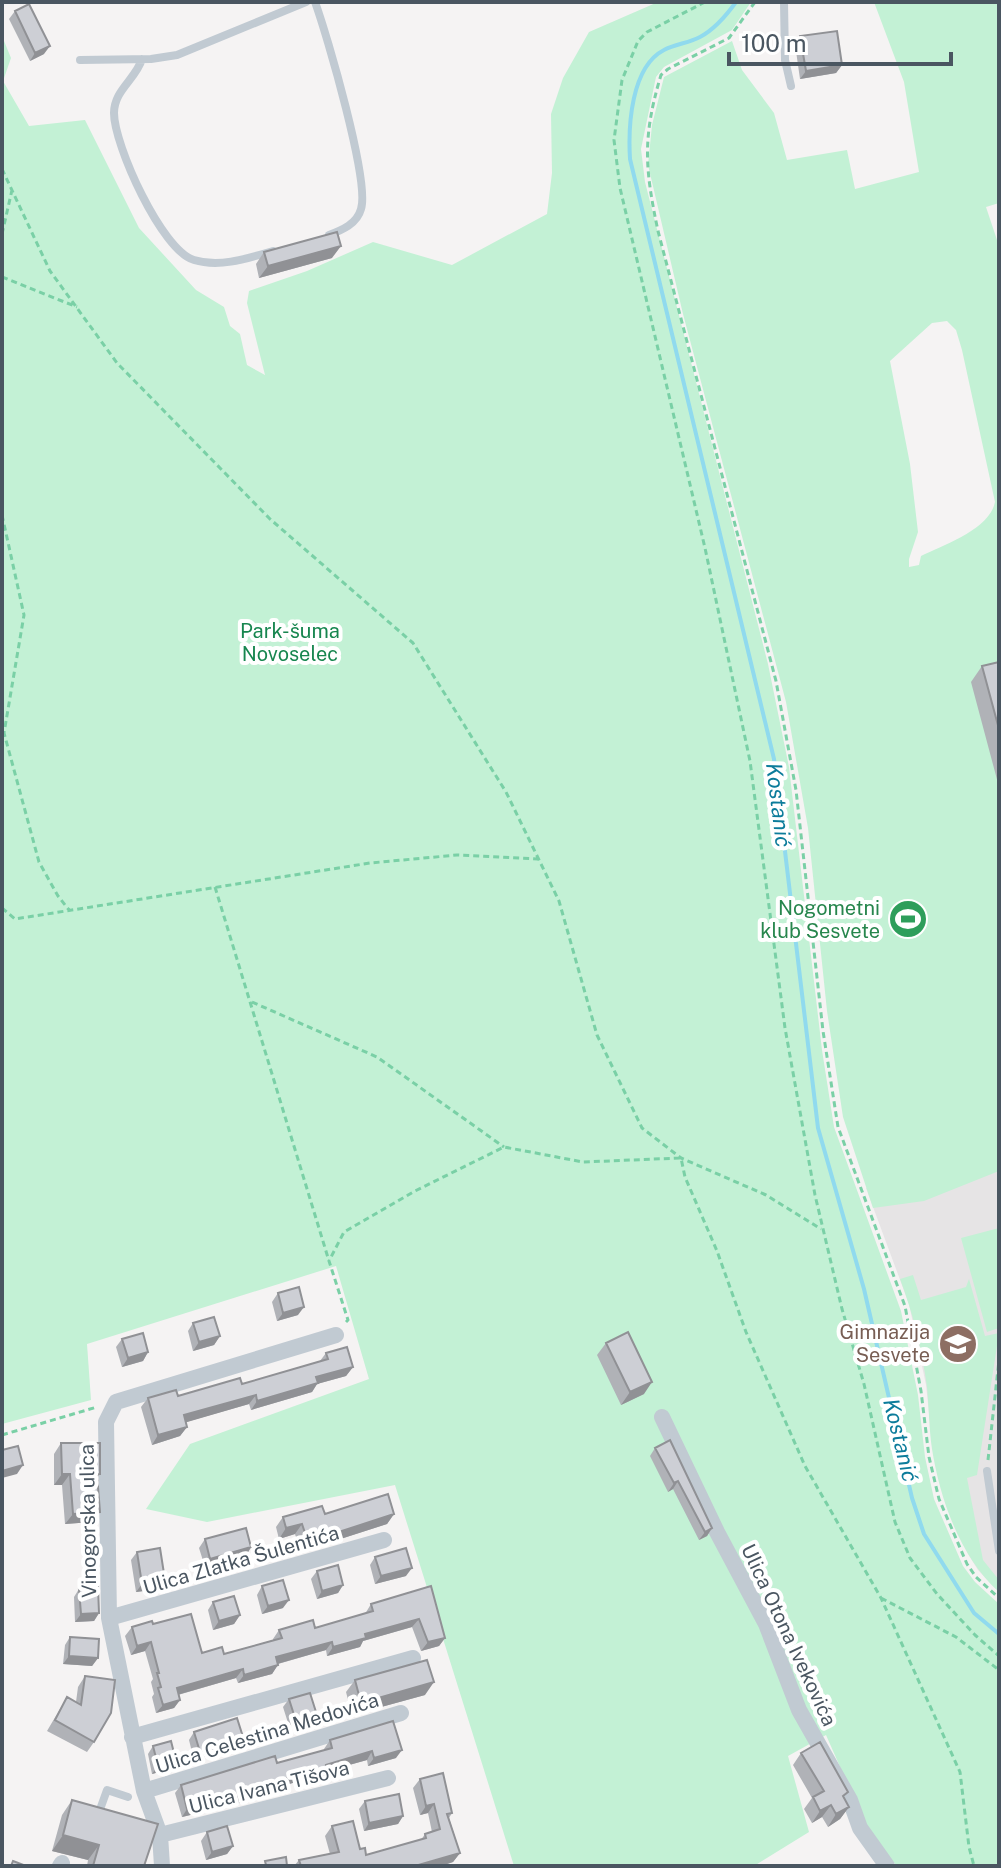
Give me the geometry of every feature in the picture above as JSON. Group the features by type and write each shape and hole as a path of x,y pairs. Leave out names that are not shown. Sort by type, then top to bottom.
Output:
{"street":[{"path":"116,1402 336,1335"},
{"name":"Vinogorska ulica","path":"116,1402 106,1422 109,1618 132,1737 136,1794 154,1834 162,1866"},
{"name":"Ulica Otona Ivekovića","path":"662,1417 717,1532 766,1624 799,1710 850,1800 860,1828 887,1866"},
{"name":"Ulica Zlatka Šulentića","path":"109,1618 384,1540"},
{"path":"132,1737 413,1658"},
{"name":"Ulica Celestina Medovića","path":"136,1794 401,1713"},
{"name":"Ulica Ivana Tišova","path":"154,1834 388,1778"}],"lane":[{"path":"80,60 177,55 306,2"},
{"path":"313,240 345,229 361,211 363,199 361,177 337,77 315,2"},
{"path":"784,2 785,60 791,86"},
{"path":"142,59 115,102 114,114 145,200 173,246 192,260 207,263 227,262 286,247"},
{"path":"987,1471 999,1551"},
{"path":"109,1821 97,1818 107,1790 136,1794"}],"path":[{"path":"705,2 647,32 638,41 622,80 614,140 620,188 705,548 750,761 796,1101 823,1231 864,1384 895,1522 910,1558 937,1594 999,1656"},
{"path":"755,2 729,38 661,75 646,146 648,181 658,231 776,681 796,790 823,1031 838,1127 905,1306 921,1391 929,1457 939,1499 967,1564 999,1598"},
{"path":"2,169 50,271 117,363 270,519 413,643 506,792 559,901 597,1035 642,1128 681,1158 766,1195 823,1231"},
{"path":"2,234 12,190"},
{"path":"2,277 77,307"},
{"path":"2,515 24,615 4,733 39,862 58,896 70,910"},
{"path":"2,908 15,919 370,863 457,855 538,859"},
{"path":"215,887 348,1320 336,1335"},
{"path":"250,1001 377,1057 504,1147 583,1162 681,1158"},
{"path":"329,1261 344,1232 415,1191 504,1147"},
{"path":"681,1158 685,1177 717,1251 746,1332 805,1466 881,1598 960,1772 974,1866"},
{"path":"987,1471 999,1360"},
{"path":"2,1435 116,1402"},
{"path":"881,1598 956,1637 999,1670"}],"shaded area":[{"name":"Gimnazija Sesvete","path":"999,1156 999,1592 968,1554 946,1503 933,1450 926,1385 909,1304 866,1188"}],"green space":[{"name":"Park-šuma Novoselec","path":"658,2 751,2 732,30 664,67 656,77 641,149 645,182 768,664 789,767 834,1127 901,1311 934,1499 963,1566 999,1604 999,1866 897,1866 871,1837 826,1735 788,1756 809,1832 754,1866 514,1866 395,1485 207,1522 146,1509 190,1444 369,1379 336,1266 87,1344 91,1400 2,1424 2,36 11,58 3,81 29,126 85,120 139,228 196,290 224,307 230,326 240,334 247,365 265,375 247,303 249,291 307,271 373,242 452,265 547,214 552,173 551,114 563,78 589,32"},
{"path":"874,2 999,2 999,203 986,207 999,246 999,1171 924,1201 873,1208 843,1117 827,1011 808,828 786,702 683,314 648,165 652,125 664,77 732,41 742,70 774,113 787,160 847,150 855,189 919,172 904,82","holes":["947,321 956,330 995,502 985,520 975,528 921,556 919,565 909,567 918,532 910,464 890,361 932,323"]},
{"path":"999,1228 999,1328 987,1332 961,1238"},
{"path":"913,1275 921,1300 966,1287 969,1279 985,1336 999,1333 977,1475 967,1478 983,1560 999,1580 999,1592 985,1578 963,1545 940,1488 932,1449 922,1360 900,1279"}],"building":[{"path":"29,4 50,46 35,53 15,11"},
{"path":"837,31 842,65 806,71 800,36"},
{"path":"337,232 341,246 268,266 264,252"},
{"path":"999,662 999,729 982,666"},
{"path":"299,1287 304,1307 283,1313 278,1293"},
{"path":"214,1317 220,1336 199,1342 193,1323"},
{"path":"628,1332 652,1382 630,1392 606,1343"},
{"path":"143,1333 148,1352 128,1358 122,1339"},
{"path":"347,1347 353,1367 316,1377 318,1383 257,1401 256,1395 184,1415 187,1427 158,1435 148,1398 176,1390 178,1396 240,1378 242,1384 328,1359 326,1353"},
{"path":"670,1440 712,1528 705,1532 678,1481 674,1483 655,1448"},
{"path":"61,1443 100,1443 100,1474 97,1474 100,1512 73,1514 70,1474 62,1474"},
{"path":"18,1446 23,1465 2,1471 2,1450"},
{"path":"388,1494 394,1514 308,1542 302,1524 286,1528 283,1517 322,1506 325,1514"},
{"path":"246,1528 251,1547 210,1559 205,1539"},
{"path":"160,1548 165,1580 142,1584 137,1552"},
{"path":"406,1548 412,1568 381,1576 375,1557"},
{"path":"338,1565 343,1585 322,1591 317,1571"},
{"path":"283,1580 289,1600 268,1606 262,1586"},
{"path":"431,1586 445,1638 428,1642 419,1619 365,1634 366,1638 333,1647 332,1642 276,1657 278,1665 244,1675 243,1669 177,1688 180,1700 163,1705 151,1642 137,1646 132,1627 191,1614 202,1653 222,1647 224,1654 282,1638 279,1630 313,1620 315,1628 373,1611 371,1604"},
{"path":"98,1587 99,1613 81,1614 79,1589"},
{"path":"234,1596 240,1615 219,1621 213,1602"},
{"path":"70,1637 99,1639 98,1658 69,1656"},
{"path":"427,1660 434,1682 361,1703 355,1680"},
{"path":"85,1676 115,1680 111,1713 94,1742 55,1720 67,1697 81,1705"},
{"path":"310,1693 316,1712 295,1718 289,1699"},
{"path":"237,1718 243,1737 200,1752 194,1732"},
{"path":"393,1721 402,1750 374,1758 372,1751 326,1765 328,1772 303,1780 301,1774 248,1789 250,1794 187,1809 181,1785 275,1756 277,1763 332,1748 330,1740"},
{"path":"171,1741 176,1761 158,1766 153,1746"},
{"path":"820,1742 848,1792 843,1796 849,1807 836,1814 831,1805 820,1811 813,1797 824,1791 801,1753"},
{"path":"443,1773 452,1813 447,1814 460,1853 415,1866 301,1866 299,1860 339,1852 332,1826 353,1821 360,1849 365,1848 366,1855 426,1838 425,1834 440,1829 434,1804 426,1806 420,1779"},
{"path":"399,1794 403,1816 369,1823 365,1801"},
{"path":"72,1800 158,1824 144,1866 93,1866 99,1845 63,1835"},
{"path":"227,1826 233,1846 212,1852 207,1832"},
{"path":"286,1857 287,1866 262,1866 266,1865 265,1861"}],"waterway":[{"name":"Kostanić","path":"736,2 711,30 696,39 664,50 644,70 631,114 630,159 774,759 818,1128 864,1289 912,1498 924,1534 974,1613 999,1634"}],"place":[{"name":"Nogometni klub Sesvete","path":"908,919"},
{"name":"Gimnazija Sesvete","path":"958,1344"}]}
